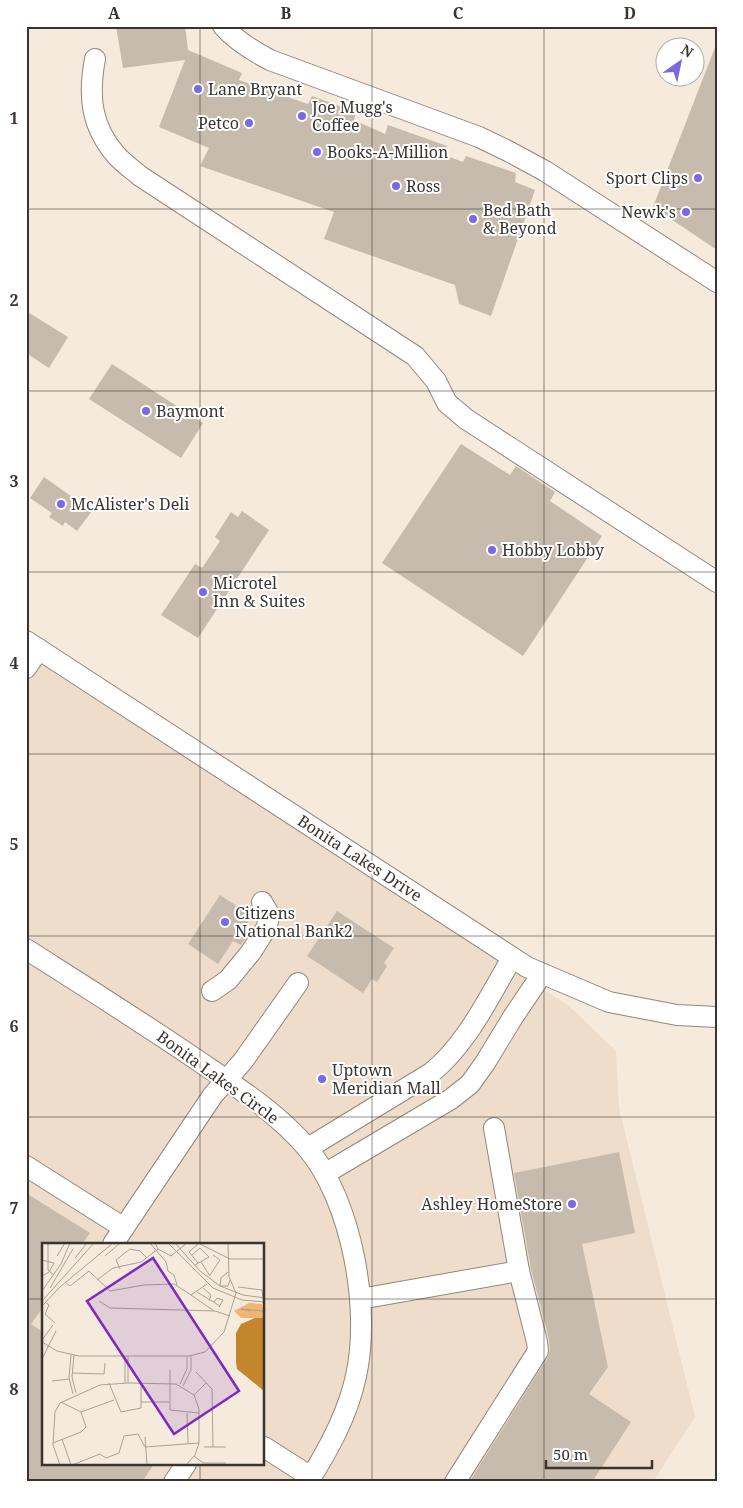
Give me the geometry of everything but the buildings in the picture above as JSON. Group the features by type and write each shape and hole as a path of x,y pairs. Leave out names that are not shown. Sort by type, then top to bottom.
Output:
{"street":[{"path":"223,26 230,34 251,50 270,60 479,137 520,157 561,181 717,282"},
{"path":"94,59 91,80 91,104 100,130 116,155 140,176 415,356 436,381 447,403 466,419 717,582"},
{"path":"26,668 32,645"},
{"name":"Bonita Lakes Drive","path":"32,645 527,967 609,1002 677,1015 717,1017"},
{"path":"212,991 228,980 251,952 267,927 269,914 262,902"},
{"name":"Bonita Lakes Circle","path":"26,948 226,1080 276,1117 308,1148 326,1173 342,1214 353,1251 360,1299 361,1332 356,1375 346,1409 331,1444 310,1480"},
{"path":"308,1148 431,1073 445,1062 457,1048 512,958"},
{"path":"326,1173 451,1099 470,1084 542,974"},
{"path":"26,1166 118,1236 213,1095 243,1061 298,982"},
{"path":"454,1482 538,1351 519,1271 494,1128"},
{"path":"360,1299 519,1271"},
{"path":"265,1448 310,1480"},
{"path":"174,1482 185,1466"}],"shaded area":[{"name":"Uptown Meridian Mall","path":"26,654 569,1006 616,1051 619,1108 695,1417 653,1482 26,1482"}],"place":[{"name":"Lane Bryant","path":"198,89"},
{"name":"Joe Mugg's Coffee","path":"302,116"},
{"name":"Petco","path":"249,123"},
{"name":"Books-A-Million","path":"317,152"},
{"name":"Sport Clips","path":"698,178"},
{"name":"Ross","path":"396,186"},
{"name":"Newk's","path":"686,212"},
{"name":"Bed Bath & Beyond","path":"473,219"},
{"name":"Baymont","path":"146,411"},
{"name":"McAlister's Deli","path":"61,504"},
{"name":"Hobby Lobby","path":"492,550"},
{"name":"Microtel Inn & Suites","path":"203,592"},
{"name":"Citizens National Bank2","path":"225,922"},
{"name":"Uptown Meridian Mall","path":"322,1079"},
{"name":"Ashley HomeStore","path":"572,1204"}]}
